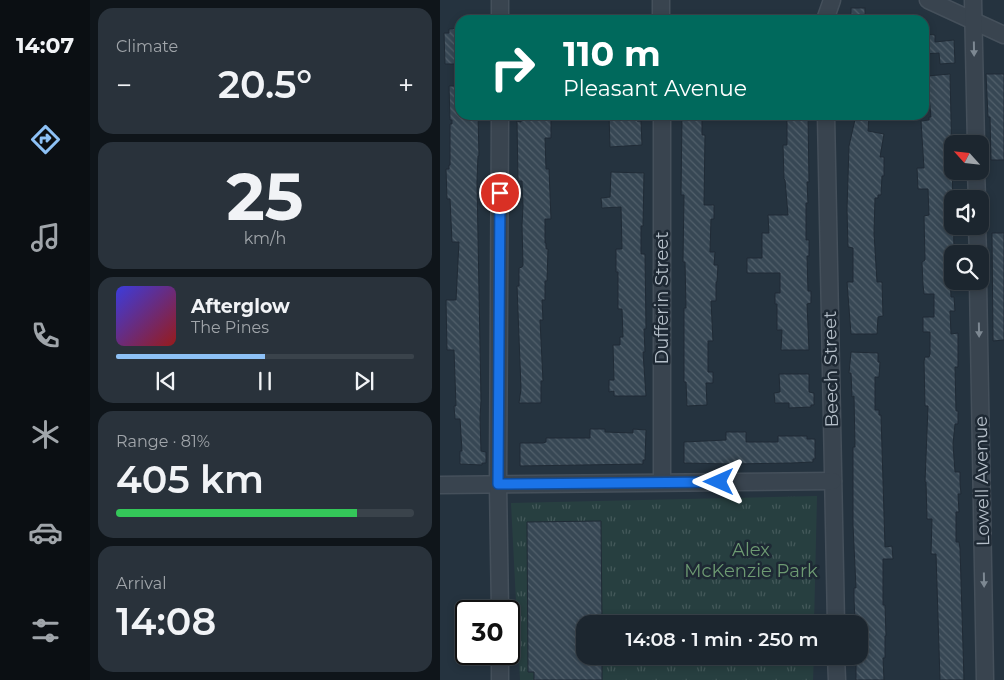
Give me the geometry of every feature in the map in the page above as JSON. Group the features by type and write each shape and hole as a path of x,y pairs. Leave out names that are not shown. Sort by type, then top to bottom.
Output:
{"street":[{"path":"500,0 500,15"},
{"path":"661,0 661,15"},
{"path":"827,15 832,0"},
{"path":"928,0 1004,35"},
{"path":"974,0 976,135"},
{"path":"500,120 498,484 500,600"},
{"name":"Dufferin Street","path":"662,120 662,482"},
{"name":"Beech Street","path":"826,120 836,615"},
{"name":"Lowell Avenue","path":"978,290 985,680"},
{"path":"440,485 833,481"},
{"path":"500,665 500,680"},
{"path":"836,665 837,680"}],"green space":[{"name":"Alex McKenzie Park","path":"817,496 814,615 576,615 576,665 814,665 813,680 520,680 520,600 516,600 511,503"}],"building":[{"path":"851,8 865,8 865,15 851,15"},
{"path":"455,28 455,64 445,64 444,33 449,33 449,29"},
{"path":"929,34 935,35 935,42 954,40 955,63 940,64 939,53 929,54"},
{"path":"950,74 951,135 944,135 944,180 952,180 953,190 944,190 944,235 954,235 954,245 944,245 944,290 951,290 951,297 954,297 955,311 950,311 951,334 958,333 958,367 955,367 958,424 955,424 953,444 955,472 960,472 961,494 958,494 959,512 956,512 956,542 959,542 960,548 964,680 940,680 936,554 931,554 932,519 927,519 925,482 928,406 925,406 924,361 925,357 929,357 930,354 930,332 923,332 923,317 934,317 934,294 924,294 922,262 925,260 924,216 929,215 928,189 918,189 917,168 924,168 921,121 929,120 929,117 931,117 929,76"},
{"path":"986,74 1004,74 1004,160 991,160"},
{"path":"449,86 455,86 455,120 478,120 479,156 477,181 480,418 481,451 486,452 486,463 482,463 482,465 460,464 460,451 462,451 460,419 455,419 454,406 456,406 454,350 447,350 446,300 456,300 459,242 452,242 450,199 447,199 446,169 449,169 450,165 450,124 452,124 452,120 450,120"},
{"path":"521,120 551,120 551,138 545,138 546,169 549,169 551,219 545,219 545,243 546,249 548,249 545,300 542,300 543,320 540,320 543,381 541,381 541,403 519,403 521,389 517,286 519,286 519,268 523,265 523,206 522,181 518,181 517,121 521,122"},
{"path":"609,120 641,121 642,145 610,147"},
{"path":"682,120 702,120 702,135 705,135 704,205 714,205 714,219 711,219 710,252 715,252 714,265 718,265 716,301 711,301 713,341 708,341 708,372 713,372 713,383 706,383 707,405 687,406 686,382 684,382 684,308 686,308 685,262 683,262 684,195 681,195"},
{"path":"787,120 808,120 809,182 807,182 806,240 809,240 809,256 807,256 808,291 811,291 811,303 807,304 809,350 781,350 782,330 777,330 777,304 775,304 775,293 780,293 780,273 747,273 747,258 762,258 762,233 769,233 768,215 788,215 783,145 787,145"},
{"path":"855,120 869,120 868,131 884,134 880,157 884,157 884,176 882,176 881,195 875,198 874,233 877,282 882,282 883,316 878,317 877,334 851,334 847,282 853,282 853,248 848,247 849,146"},
{"path":"611,172 644,173 641,254 645,254 646,329 644,329 645,352 643,352 646,396 614,396 614,391 609,392 609,380 614,380 613,345 620,345 620,337 623,337 622,309 618,309 618,272 616,272 616,249 622,249 621,207 602,208 601,198 610,197"},
{"path":"992,233 1004,233 1004,340 993,341"},
{"path":"851,352 878,353 878,362 880,362 879,377 875,377 875,410 879,410 879,415 881,415 885,547 892,546 893,559 883,559 883,605 885,605 886,636 885,658 883,658 884,680 856,680 856,665 868,665 868,615 855,615 854,396 852,397 851,373 849,373"},
{"path":"779,374 809,374 809,392 814,393 814,405 811,405 811,407 789,408 789,403 775,403 774,393 780,392"},
{"path":"590,429 605,429 605,432 633,433 633,429 646,430 645,460 643,460 643,464 520,466 520,443 543,443 546,442 546,438 590,438"},
{"path":"726,432 746,432 746,442 778,442 778,436 807,436 807,439 815,439 815,459 813,459 813,462 792,463 684,463 684,442 726,440"},
{"path":"601,521 602,615 576,615 576,665 602,665 602,680 534,680 534,672 528,672 527,522"}],"route":[{"path":"500,193 498,484 719,482"}]}
